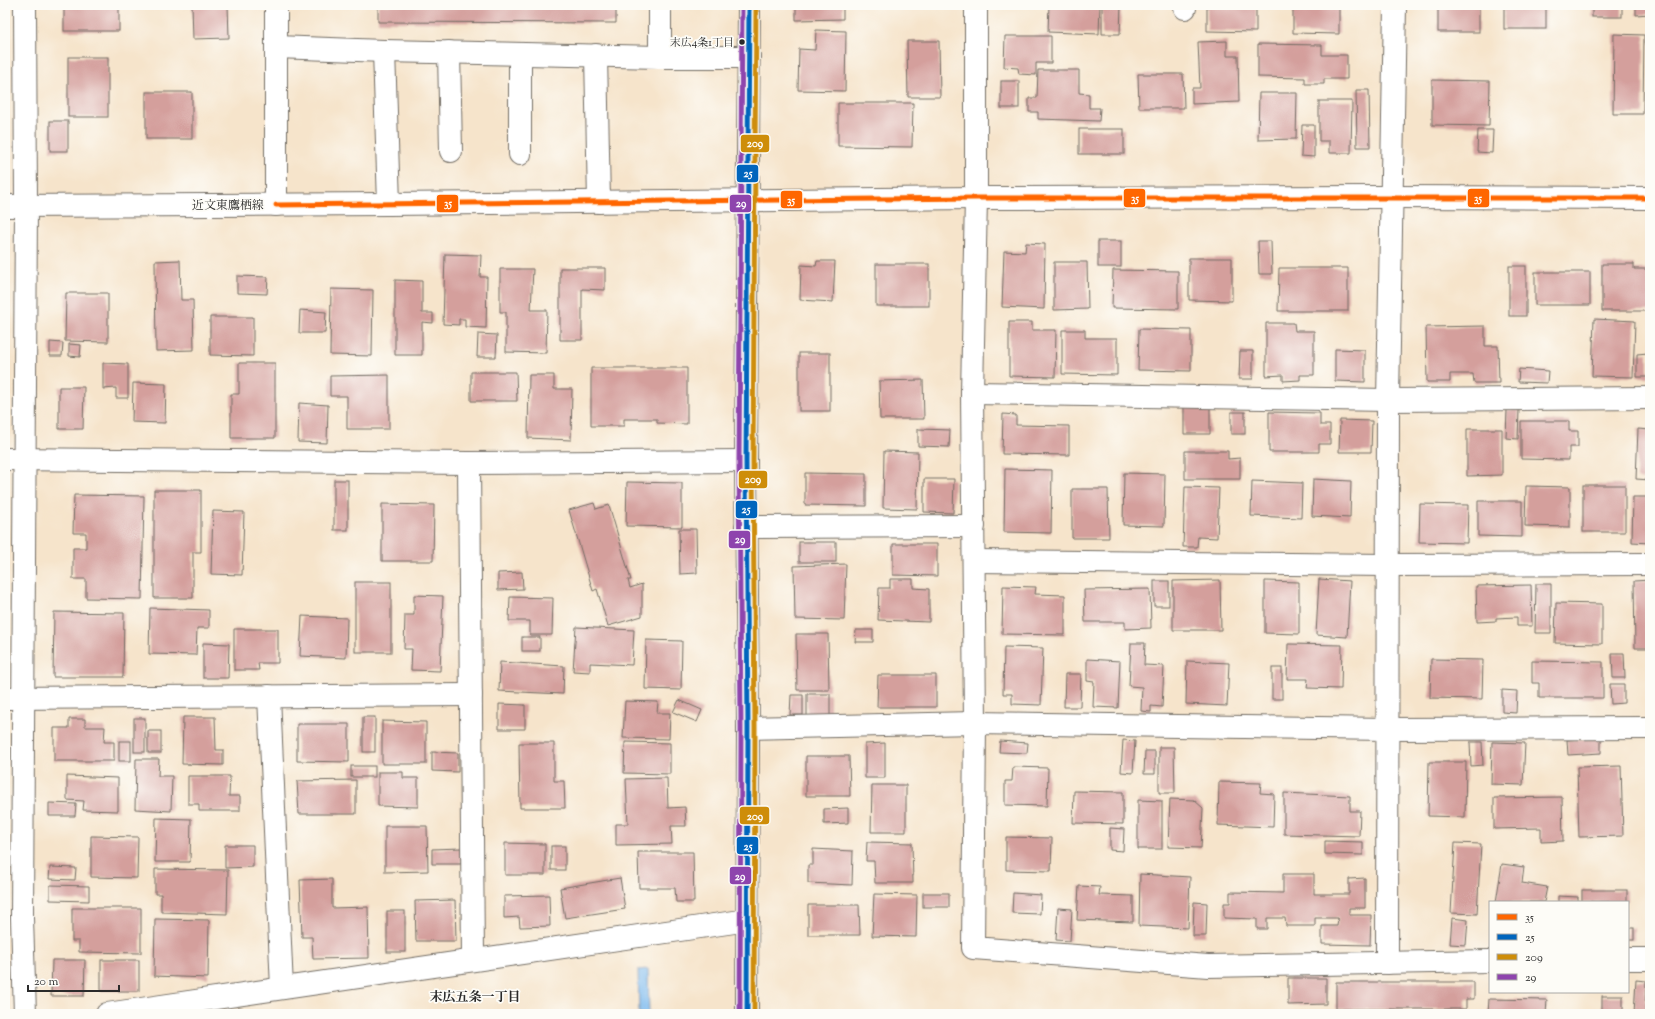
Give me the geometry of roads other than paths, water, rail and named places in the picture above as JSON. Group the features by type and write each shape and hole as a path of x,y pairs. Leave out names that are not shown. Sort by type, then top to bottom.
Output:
{"street":[{"path":"25,5 15,206 14,698 14,918 25,1014"},
{"path":"276,5 276,205"},
{"path":"660,5 660,57"},
{"path":"747,1014 748,728 746,461 749,200 749,5"},
{"path":"976,5 976,198 972,393 975,724 973,948 1208,966 1489,961"},
{"path":"1387,963 1388,400 1395,5"},
{"path":"276,47 660,57 749,57"},
{"path":"384,51 389,204"},
{"path":"449,52 451,152"},
{"path":"520,54 520,154"},
{"path":"596,55 599,202"},
{"name":"近文東鷹栖線","path":"15,206 976,198 1392,196 1650,198"},
{"path":"972,393 1388,400 1650,398"},
{"path":"15,459 469,463 746,461"},
{"path":"469,463 473,959"},
{"path":"746,527 974,526"},
{"path":"974,561 1388,565 1650,564"},
{"path":"14,698 471,695"},
{"path":"269,696 282,988"},
{"path":"748,728 975,724 1388,729 1650,728"},
{"path":"107,1014 473,959 748,920"},
{"path":"1629,959 1650,959"}],"water":[{"path":"648,969 649,1014 639,1014 638,970"}],"place":[{"name":"末広4条1丁目","path":"742,42"}],"district":[{"name":"末広五条一丁目","path":"475,996"}]}
